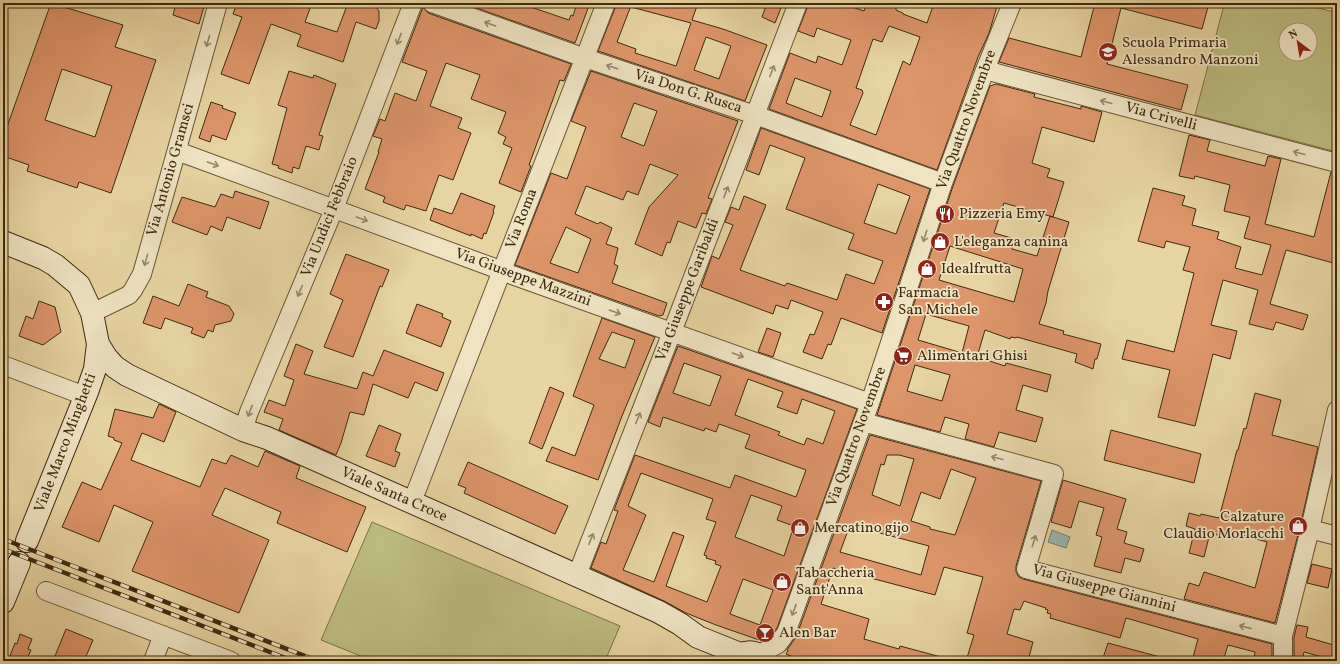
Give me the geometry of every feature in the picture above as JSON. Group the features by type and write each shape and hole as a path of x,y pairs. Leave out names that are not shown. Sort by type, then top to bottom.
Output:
{"street":[{"name":"Via Antonio Gramsci","path":"92,313 129,295 142,274 218,3"},
{"name":"Via Undici Febbraio","path":"243,430 334,209 413,3"},
{"name":"Via Don G. Rusca","path":"432,3 585,58 755,115 943,183"},
{"name":"Via Roma","path":"412,502 606,3"},
{"name":"Via Giuseppe Garibaldi","path":"577,575 798,3"},
{"name":"Via Quattro Novembre","path":"748,658 778,644 786,633 870,403 943,183 985,70 1012,3"},
{"name":"Via Crivelli","path":"985,70 1337,162"},
{"name":"Via Giuseppe Mazzini","path":"177,151 502,271 870,403"},
{"path":"3,242 43,258 55,265 79,285 92,313 98,344"},
{"name":"Viale Santa Croce","path":"98,344 106,357 115,367 128,375 243,430 267,438 577,575 658,612 680,624 698,637 748,658"},
{"name":"Viale Marco Minghetti","path":"27,541 95,369 98,344"},
{"path":"3,365 85,396"},
{"path":"1283,661 1283,636 1310,529 1337,410"},
{"name":"Via Giuseppe Giannini","path":"863,422 1054,474 1026,569 1283,636"},
{"path":"1310,529 1337,536"},
{"path":"3,602 19,563"},
{"path":"46,591 232,661"},
{"path":"153,661 163,635"},
{"name":"Viale Santa Croce","path":"698,637 717,661"}],"shaded area":[{"path":"1233,3 1301,3 1337,13 1337,152 1195,115 1224,5 1231,6"},
{"path":"372,522 620,626 605,661 373,661 321,640"}],"water":[{"path":"1052,530 1070,537 1066,548 1048,542"}],"building":[{"path":"51,3 123,25 115,47 156,60 111,193 79,182 77,188 27,171 29,165 3,156 3,138","holes":["62,69 112,86 95,137 45,120"]},
{"path":"176,3 205,3 199,24 173,15"},
{"path":"237,3 312,3 305,22 337,32 348,3 373,3 379,11 379,21 376,29 356,22 343,62 297,46 301,35 271,24 249,84 221,74 242,17 233,14"},
{"path":"472,3 519,3 569,20 571,15 573,16 577,3 590,3 575,43 471,6"},
{"path":"617,3 632,3 698,3 692,20 723,29 767,45 745,101 598,51","holes":["632,3 631,7 691,23 676,66 635,53 636,49 617,42","706,37 731,46 719,79 694,70"]},
{"path":"767,3 783,3 775,23 762,17"},
{"path":"809,3 841,3 864,11 867,3 883,3 896,8 896,10 903,14 927,23 934,3 998,3 989,33 978,57 937,170 769,109 790,53 816,63 818,56 842,65 851,40 817,28 814,37 798,31","holes":["889,26 920,37 910,65 903,61 876,135 850,125 863,93 862,90 856,88 873,39 882,42","795,78 831,91 822,117 786,103"]},
{"path":"1095,3 1209,3 1202,29 1121,8 1107,64 1188,85 1181,110 999,62 1009,38 1081,57"},
{"path":"423,7 428,13 571,64 564,81 560,80 529,165 531,166 521,192 499,183 512,148 503,144 506,137 498,133 506,112 471,99 480,75 446,63 430,106 462,118 458,128 471,133 453,180 439,175 426,211 406,205 404,210 383,202 385,197 365,189 379,152 382,139 373,136 380,119 385,121 395,93 416,101 427,71 402,62"},
{"path":"289,71 313,78 314,75 336,84 319,135 323,136 319,150 306,146 299,169 293,167 292,173 272,164 287,108 278,105"},
{"path":"591,71 738,121 708,198 712,199 706,214 702,213 696,228 678,221 670,243 667,242 662,256 635,244 649,207 678,175 650,164 638,195 627,191 623,200 586,186 575,214 598,224 600,222 612,228 606,244 618,248 614,264 618,266 612,283 667,303 663,315 659,316 515,265 551,173 567,179 586,127 571,121","holes":["634,103 657,111 644,146 621,137","566,227 591,239 578,273 550,263"]},
{"path":"996,84 1035,94 1034,97 1081,109 1081,106 1102,112 1094,142 1042,127 1032,163 1050,169 1047,177 1064,182 1053,217 1069,222 1039,324 1064,331 1063,334 1101,344 1097,359 1095,359 1093,369 1075,362 1077,354 1017,337 1011,337 1010,339 985,330 977,357 1005,366 1006,363 1051,375 1047,392 1023,385 1016,410 1043,418 1036,442 999,432 994,447 965,439 969,424 945,417 940,432 877,415 953,186 990,86","holes":["1004,203 1050,216 1037,256 1012,249 1015,239 994,233","950,246 1023,269 1014,302 939,280","926,314 969,326 962,353 918,340","915,365 950,375 942,401 907,391"]},
{"path":"211,102 236,113 226,140 212,135 210,142 199,138"},
{"path":"761,128 930,189 882,333 841,318 831,345 828,344 822,359 803,352 810,334 814,335 823,312 791,300 788,309 776,305 773,314 701,287 712,256 719,259 733,225 725,222 731,207 739,210 744,196 766,205 740,270 785,286 787,283 837,300 846,274 874,284 883,261 848,249 854,234 786,209 805,158 770,145 759,175 746,170","holes":["878,184 910,196 896,234 864,223"]},
{"path":"1189,135 1210,140 1207,151 1265,166 1268,156 1281,159 1265,224 1314,237 1331,172 1337,173 1337,264 1286,250 1270,304 1308,315 1303,330 1276,322 1273,330 1249,324 1258,290 1223,280 1211,325 1237,331 1230,359 1213,354 1195,426 1158,417 1170,370 1122,359 1127,340 1174,352 1194,273 1183,270 1190,247 1166,241 1164,248 1138,241 1153,188 1185,196 1182,205 1196,209 1192,225 1219,232 1217,239 1241,247 1235,268 1262,275 1271,245 1244,238 1250,217 1224,211 1230,185 1195,176 1194,179 1179,176"},
{"path":"235,191 269,202 260,229 227,217 222,231 211,226 207,235 172,222 182,197 215,207 221,194 233,198"},
{"path":"461,193 495,206 486,234 484,233 482,239 430,220 434,208 452,214"},
{"path":"346,254 389,270 382,287 380,286 353,357 324,347 343,300 330,294"},
{"path":"188,284 208,292 206,297 229,306 234,314 231,321 215,325 213,332 208,330 204,338 191,333 193,328 165,318 161,329 143,323 153,296 179,306"},
{"path":"39,301 55,307 61,332 43,345 19,336 26,316 33,319"},
{"path":"417,304 443,314 442,317 451,321 441,347 406,333"},
{"path":"602,318 655,337 622,416 598,480 546,461 552,447 575,456 594,405 573,396","holes":["612,332 635,340 625,368 599,359"]},
{"path":"767,328 781,333 773,357 758,352"},
{"path":"296,344 313,351 304,374 357,389 363,372 373,376 384,350 444,373 437,391 415,382 408,398 373,384 364,415 350,412 336,455 279,430 283,419 264,412 269,400 285,406 294,380 284,376"},
{"path":"678,346 857,409 777,628 771,636 762,641 686,613 664,601 591,568 601,542 606,544 618,511 614,510 635,455 730,488 735,475 796,497 806,470 745,448 750,435 719,424 716,432 705,428 704,431 663,417 660,427 648,422","holes":["684,363 721,376 710,406 673,393","748,379 783,392 777,407 797,414 802,399 835,411 823,444 807,438 804,445 778,435 780,432 735,415","641,473 713,499 706,519 716,522 704,555 707,556 706,558 716,561 715,564 721,566 707,602 666,586 684,536 673,532 654,582 623,570 646,515 628,506","751,495 782,506 777,520 794,526 784,556 735,537","743,579 773,590 760,625 730,614"]},
{"path":"550,387 564,393 542,449 529,443"},
{"path":"1255,393 1281,400 1272,435 1318,447 1300,527 1275,623 1184,599 1189,583 1199,586 1204,572 1255,588 1267,542 1234,533 1233,539 1210,533 1204,557 1189,553 1195,529 1186,526 1189,513 1219,518 1237,450 1244,428 1246,429"},
{"path":"159,404 176,412 164,442 142,433 131,460 200,487 212,459 226,464 231,455 258,467 265,451 300,466 296,478 366,507 347,552 277,523 281,512 225,488 212,515 269,540 239,613 132,571 153,522 114,505 99,542 62,527 82,482 101,490 122,443 108,436 115,409 153,418"},
{"path":"379,425 401,434 395,451 400,453 395,467 366,456"},
{"path":"1111,430 1201,454 1194,483 1104,460"},
{"path":"870,435 1041,481 1016,566 1016,572 1019,577 1272,644 1272,661 1254,661 1255,652 1228,645 1223,661 1192,661 1198,639 1126,618 1120,638 1050,618 1051,614 1047,613 1048,610 1045,609 1046,608 1024,601 1020,610 1014,609 1007,634 1033,642 1028,661 966,661 974,635 967,633 983,577 944,567 935,595 833,568 821,604 869,619 864,639 899,649 900,646 941,657 941,661 802,661 786,654 796,637","holes":["887,455 899,455 914,459 900,506 872,495 881,464 884,465","951,469 976,478 955,535 930,529 930,527 911,521 921,492 940,499","850,525 929,546 921,575 840,552"]},
{"path":"468,462 568,506 555,534 464,493 466,488 458,485"},
{"path":"1063,480 1126,499 1117,529 1127,532 1124,543 1144,549 1140,562 1125,558 1121,573 1094,566 1102,537 1096,535 1104,508 1079,501 1071,528 1051,522"},
{"path":"1312,564 1332,569 1328,588 1307,583"},
{"path":"1297,625 1308,627 1306,637 1337,646 1337,661 1304,652 1302,661 1294,661 1294,637"},
{"path":"66,629 93,640 84,661 53,661"},
{"path":"20,634 32,639 28,649 31,650 26,661 8,661 15,643 17,644"},
{"path":"1108,643 1160,657 1159,661 1102,661"}],"railway":[{"path":"3,539 318,661"},
{"path":"3,549 293,661"}],"place":[{"name":"Scuola Primaria Alessandro Manzoni","path":"1108,52"},
{"name":"Pizzeria Emy","path":"945,214"},
{"name":"L'eleganza canina","path":"940,242"},
{"name":"Idealfrutta","path":"927,269"},
{"name":"Farmacia San Michele","path":"884,302"},
{"name":"Alimentari Ghisi","path":"903,356"},
{"name":"Calzature Claudio Morlacchi","path":"1298,526"},
{"name":"Mercatino gijo","path":"800,528"},
{"name":"Tabaccheria Sant'Anna","path":"782,582"},
{"name":"Alen Bar","path":"765,633"}]}
